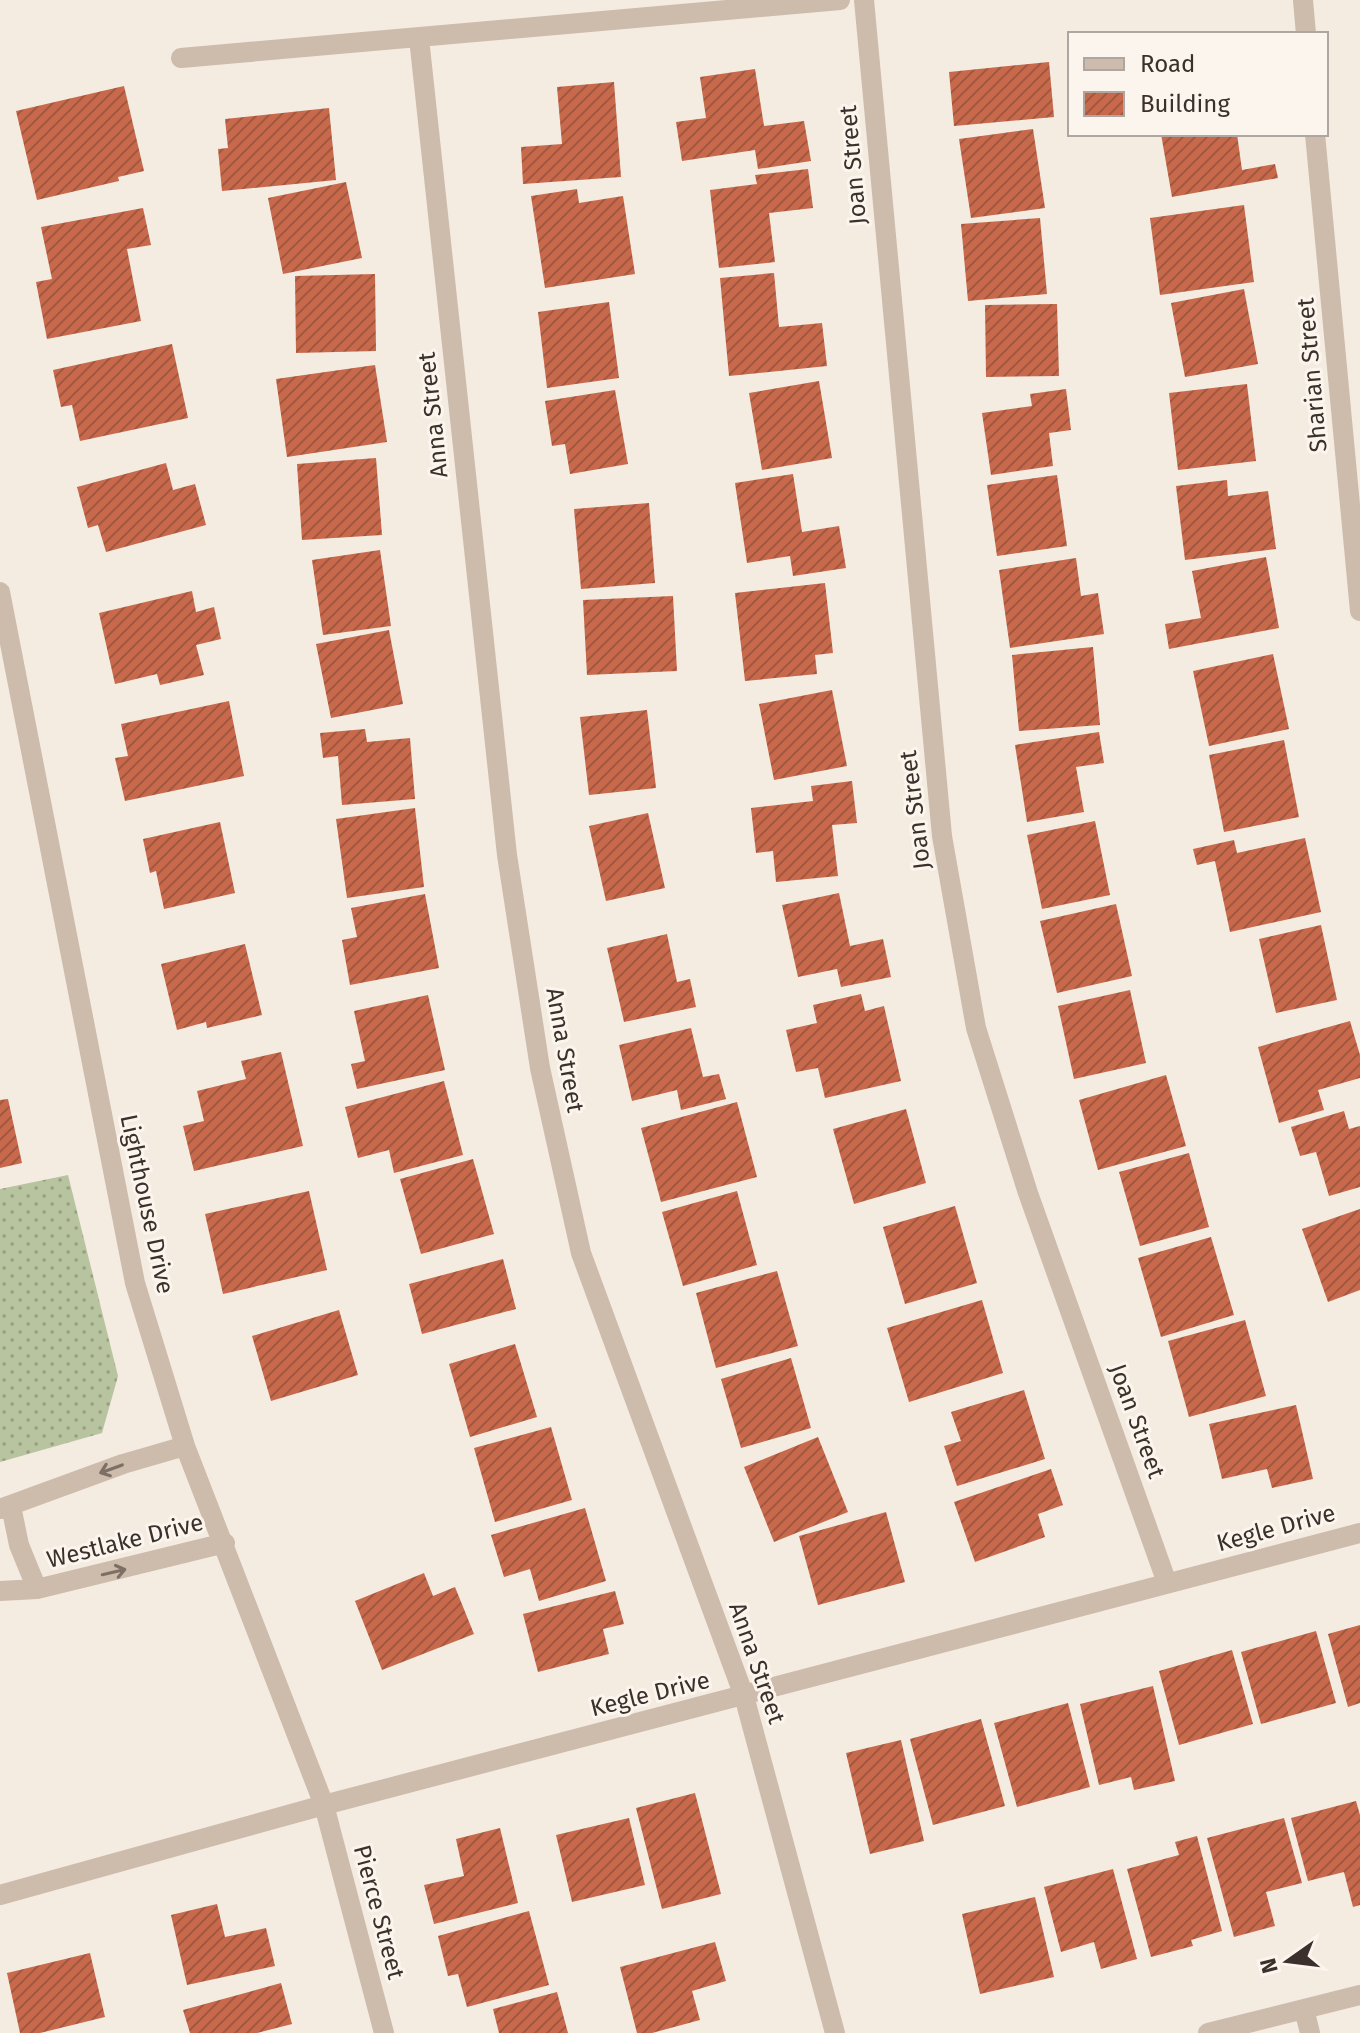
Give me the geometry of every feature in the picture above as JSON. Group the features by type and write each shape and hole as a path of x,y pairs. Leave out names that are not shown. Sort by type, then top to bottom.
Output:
{"street":[{"path":"181,58 840,0"},
{"name":"Joan Street","path":"864,0 942,836 976,1028 1028,1193 1167,1583"},
{"path":"1303,0 1306,32"},
{"name":"Anna Street","path":"419,38 507,855 540,1068 581,1253 744,1696 835,2033"},
{"name":"Sharian Street","path":"1315,136 1360,611"},
{"name":"Lighthouse Drive","path":"0,592 135,1283 185,1446 324,1805"},
{"name":"Westlake Drive","path":"37,1589 6,1508 123,1464 185,1446"},
{"name":"Kegle Drive","path":"0,1895 324,1805 1360,1533"},
{"name":"Westlake Drive","path":"0,1591 37,1589 225,1543"},
{"name":"Pierce Street","path":"324,1805 384,2033"},
{"path":"1208,2033 1360,1995"},
{"path":"1304,2009 1310,2033"}],"green space":[{"path":"68,1175 118,1376 102,1433 0,1462 0,1189"}],"building":[{"path":"1049,62 1054,117 954,126 949,72"},
{"path":"755,69 764,126 804,121 811,161 758,169 755,150 682,161 676,122 706,118 700,77"},
{"path":"614,82 621,177 523,184 521,147 562,144 557,87"},
{"path":"124,86 144,171 118,177 119,181 37,200 16,111"},
{"path":"329,108 336,180 222,191 218,149 228,148 225,119"},
{"path":"1033,129 1045,208 971,218 959,139"},
{"path":"1161,136 1237,136 1242,170 1275,164 1278,178 1172,197"},
{"path":"808,169 813,208 769,213 775,262 719,268 710,190 757,184 755,175"},
{"path":"346,182 362,258 283,274 268,198"},
{"path":"577,189 579,203 623,196 635,274 545,288 531,196"},
{"path":"1244,205 1254,282 1160,295 1150,218"},
{"path":"143,208 151,245 127,249 141,321 47,339 36,282 52,279 41,227"},
{"path":"1040,218 1047,294 968,301 961,224"},
{"path":"774,273 779,327 822,323 827,366 729,376 720,278"},
{"path":"375,274 376,351 296,353 295,276"},
{"path":"1244,289 1258,364 1185,377 1171,303"},
{"path":"609,302 619,378 547,388 538,312"},
{"path":"1057,304 1059,376 986,377 985,305"},
{"path":"172,344 188,418 80,441 72,405 61,407 53,370"},
{"path":"375,365 387,442 287,457 276,379"},
{"path":"819,381 832,458 762,470 749,393"},
{"path":"1247,384 1256,461 1178,470 1169,393"},
{"path":"1066,389 1071,430 1049,433 1053,466 991,475 982,413 1032,406 1030,394"},
{"path":"615,390 628,464 570,474 565,444 552,446 545,401"},
{"path":"376,458 382,535 302,540 297,464"},
{"path":"166,463 173,490 195,484 206,525 106,552 98,525 88,528 77,487"},
{"path":"793,474 802,532 839,526 846,568 793,576 790,556 747,563 735,483"},
{"path":"1057,475 1067,546 997,556 987,485"},
{"path":"1227,480 1228,496 1268,491 1276,549 1185,560 1176,486"},
{"path":"649,503 655,583 581,589 574,509"},
{"path":"380,550 391,626 323,635 312,560"},
{"path":"1266,557 1279,628 1169,649 1165,624 1201,618 1192,571"},
{"path":"1076,558 1081,596 1098,593 1104,634 1010,648 999,570"},
{"path":"825,583 833,653 815,655 817,674 745,681 735,593"},
{"path":"192,591 196,612 214,607 221,639 196,645 204,675 160,685 157,674 115,684 99,613"},
{"path":"673,596 677,671 587,675 583,600"},
{"path":"389,630 403,704 331,718 316,644"},
{"path":"1093,647 1100,725 1019,731 1012,655"},
{"path":"1273,654 1289,729 1209,746 1193,671"},
{"path":"832,690 847,766 774,780 759,704"},
{"path":"229,701 244,776 125,801 115,758 128,756 121,724"},
{"path":"647,710 656,788 589,795 580,717"},
{"path":"365,729 367,742 410,738 415,799 342,805 338,756 323,758 320,733"},
{"path":"1099,732 1104,763 1076,767 1084,812 1027,822 1015,745"},
{"path":"1284,740 1299,817 1224,832 1209,755"},
{"path":"852,781 857,823 832,825 838,876 776,882 773,851 756,853 751,808 813,801 811,786"},
{"path":"415,808 424,887 347,898 336,819"},
{"path":"648,813 665,888 606,901 589,826"},
{"path":"1095,821 1110,895 1042,909 1027,835"},
{"path":"220,822 235,893 164,909 156,871 150,873 143,839"},
{"path":"1305,838 1321,912 1230,932 1215,861 1197,865 1193,849 1234,840 1237,853"},
{"path":"839,893 850,946 883,939 891,977 841,987 837,969 798,977 782,905"},
{"path":"425,894 439,968 350,985 342,940 357,937 351,908"},
{"path":"1116,904 1132,976 1057,993 1040,921"},
{"path":"1321,925 1337,1000 1276,1013 1259,939"},
{"path":"667,934 677,982 690,979 696,1007 624,1022 607,948"},
{"path":"245,944 262,1015 207,1028 206,1022 177,1030 161,964"},
{"path":"1130,990 1146,1063 1074,1079 1058,1006"},
{"path":"861,994 865,1011 884,1006 901,1081 825,1098 818,1068 796,1072 786,1030 817,1023 813,1005"},
{"path":"428,995 445,1070 357,1089 351,1064 365,1061 354,1011"},
{"path":"1350,1021 1360,1055 1360,1078 1318,1090 1324,1110 1279,1123 1258,1047"},
{"path":"691,1028 703,1077 719,1074 726,1099 681,1110 677,1090 632,1101 619,1045"},
{"path":"281,1052 303,1146 194,1171 183,1126 204,1121 197,1091 246,1079 241,1061"},
{"path":"1166,1075 1186,1146 1098,1170 1079,1100"},
{"path":"444,1081 463,1155 394,1173 389,1150 358,1158 345,1107"},
{"path":"8,1099 22,1163 0,1168 0,1100"},
{"path":"737,1102 757,1177 661,1202 641,1128"},
{"path":"906,1109 926,1183 854,1204 833,1129"},
{"path":"1344,1111 1349,1129 1360,1126 1360,1187 1329,1196 1316,1152 1300,1156 1291,1127"},
{"path":"1189,1153 1209,1227 1140,1246 1119,1172"},
{"path":"473,1159 494,1234 421,1254 400,1179"},
{"path":"309,1191 327,1270 223,1294 205,1214"},
{"path":"737,1191 757,1265 683,1286 662,1212"},
{"path":"955,1206 977,1283 905,1304 883,1227"},
{"path":"1360,1209 1360,1290 1328,1302 1302,1229"},
{"path":"1211,1237 1234,1315 1161,1337 1138,1258"},
{"path":"503,1259 516,1309 422,1334 409,1284"},
{"path":"777,1271 798,1346 716,1368 696,1293"},
{"path":"982,1300 1003,1373 909,1402 887,1328"},
{"path":"339,1310 358,1375 271,1401 252,1336"},
{"path":"1245,1320 1266,1396 1189,1417 1168,1341"},
{"path":"515,1344 537,1417 470,1437 449,1364"},
{"path":"791,1358 811,1428 741,1448 721,1379"},
{"path":"1024,1390 1045,1459 957,1486 944,1446 961,1441 951,1412"},
{"path":"1296,1405 1313,1479 1272,1488 1267,1469 1222,1479 1209,1424"},
{"path":"551,1427 572,1500 495,1522 474,1448"},
{"path":"818,1437 848,1512 774,1542 744,1467"},
{"path":"1051,1469 1063,1505 1038,1514 1045,1537 975,1562 954,1502"},
{"path":"585,1508 606,1581 539,1601 530,1569 504,1577 491,1535"},
{"path":"886,1512 905,1582 818,1605 799,1536"},
{"path":"424,1573 433,1596 455,1587 474,1634 382,1670 355,1601"},
{"path":"615,1591 624,1624 603,1629 609,1654 538,1672 523,1614"},
{"path":"1360,1625 1360,1703 1348,1707 1328,1634"},
{"path":"1316,1631 1336,1703 1261,1724 1241,1652"},
{"path":"1232,1650 1253,1724 1179,1745 1159,1671"},
{"path":"1153,1686 1175,1781 1134,1790 1131,1777 1099,1785 1080,1704"},
{"path":"1068,1703 1090,1787 1017,1807 994,1723"},
{"path":"981,1719 1005,1806 933,1825 910,1739"},
{"path":"901,1740 924,1841 870,1854 846,1753"},
{"path":"695,1793 721,1894 662,1909 636,1808"},
{"path":"1356,1801 1360,1815 1360,1905 1353,1907 1344,1872 1308,1881 1291,1818"},
{"path":"629,1818 645,1885 572,1902 556,1835"},
{"path":"1284,1818 1302,1883 1266,1892 1275,1926 1234,1937 1207,1838"},
{"path":"500,1828 518,1903 434,1924 424,1885 464,1876 456,1839"},
{"path":"1197,1836 1222,1931 1191,1940 1193,1946 1151,1957 1127,1869 1179,1855 1175,1842"},
{"path":"1113,1869 1137,1959 1101,1969 1094,1942 1061,1952 1044,1887"},
{"path":"1035,1897 1054,1977 980,1994 962,1914"},
{"path":"217,1904 225,1937 266,1928 275,1966 187,1985 171,1915"},
{"path":"529,1911 549,1985 467,2007 458,1974 448,1976 438,1936"},
{"path":"715,1942 726,1981 692,1991 700,2020 652,2033 637,2033 620,1967"},
{"path":"90,1953 105,2017 40,2033 20,2033 7,1973"},
{"path":"281,1983 292,2024 257,2033 190,2033 183,2010"},
{"path":"557,1992 568,2033 499,2033 493,2009"}]}
